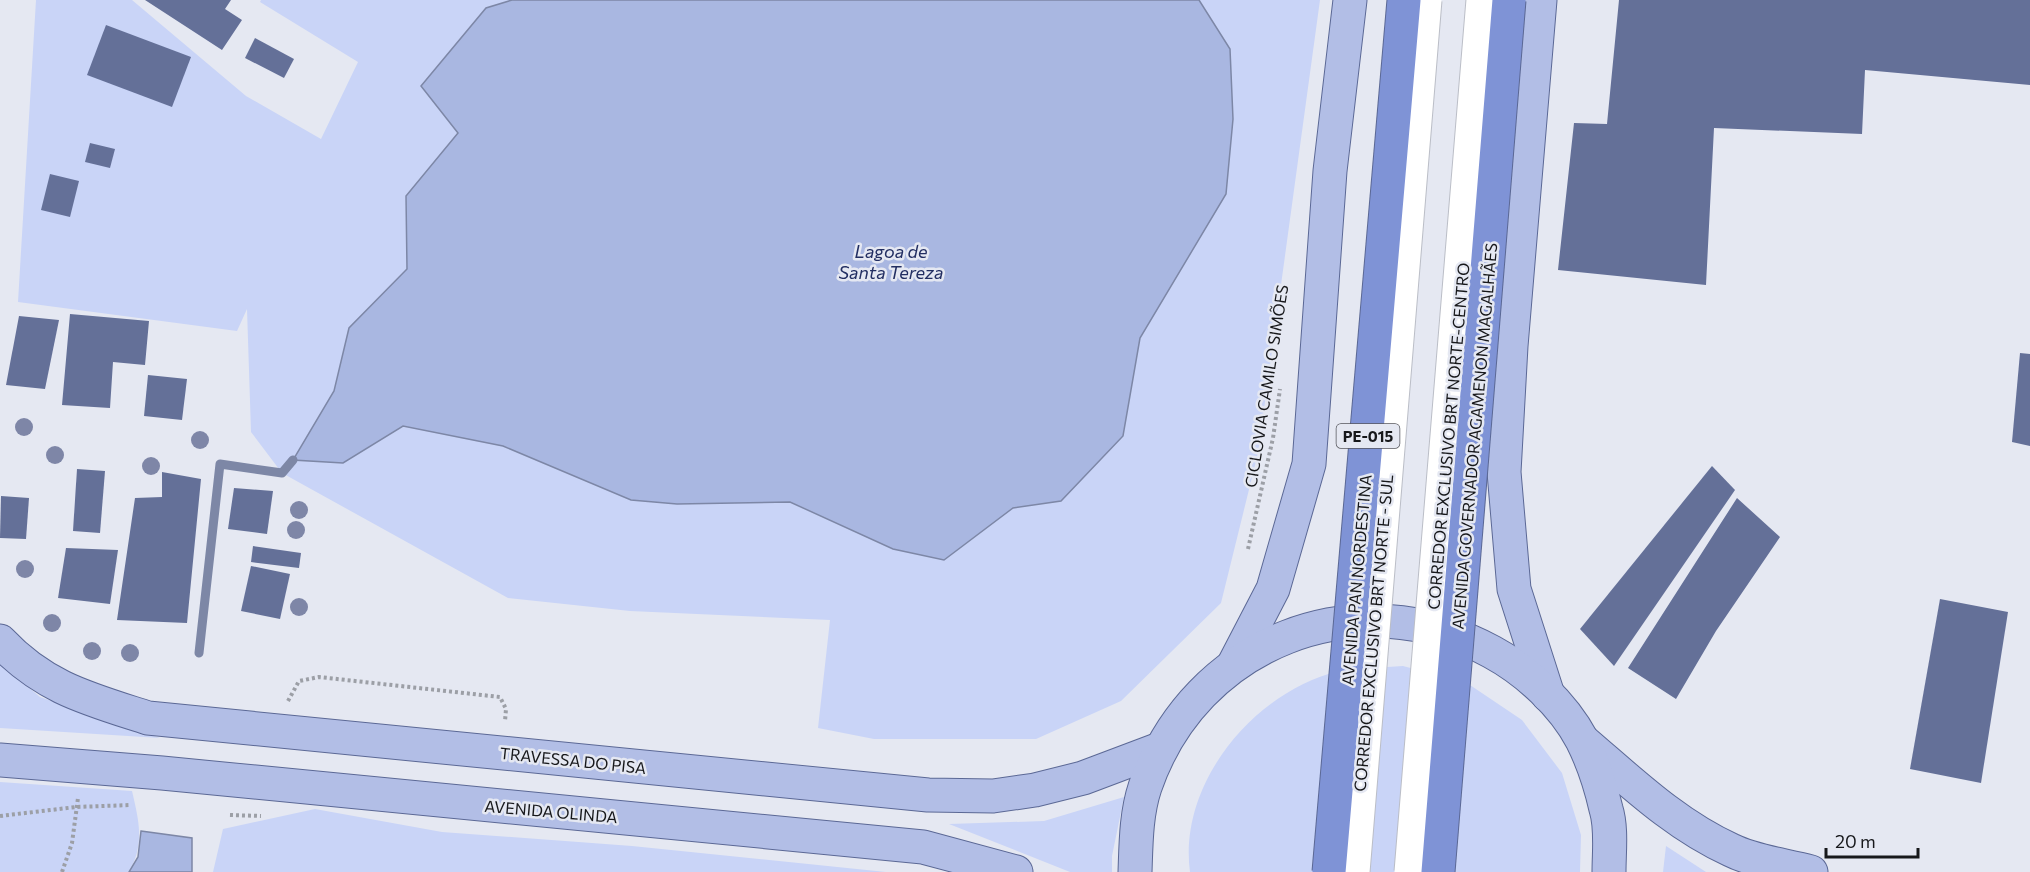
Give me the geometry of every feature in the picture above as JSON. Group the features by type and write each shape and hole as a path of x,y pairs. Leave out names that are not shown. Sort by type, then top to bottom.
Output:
{"highway":[{"name":"AVENIDA PAN NORDESTINA","path":"1329,872 1404,0"},
{"name":"AVENIDA GOVERNADOR AGAMENON MAGALHÃES","path":"1438,872 1509,0"}],"main road":[{"path":"1234,664 1272,589 1309,464 1330,171 1350,0"},
{"name":"AVENIDA GOVERNADOR AGAMENON MAGALHÃES","path":"1540,0 1511,346 1504,472 1514,589 1548,695"},
{"path":"1135,872 1136,830 1144,788 1160,749 1192,702 1234,664 1277,640 1323,625 1372,619 1422,624 1468,639 1511,663 1548,695 1582,740 1661,809 1733,852 1811,872"},
{"name":"TRAVESSA DO PISA","path":"0,641 22,664 72,694 148,718 928,795 993,796 1035,790 1083,778 1160,749"},
{"path":"1582,740 1607,810 1609,872"},
{"name":"AVENIDA OLINDA","path":"0,760 162,773 923,847 1016,872"}],"lane":[{"name":"CORREDOR EXCLUSIVO BRT NORTE - SUL","path":"1353,872 1425,0"},
{"name":"CORREDOR EXCLUSIVO BRT NORTE-CENTRO","path":"1411,872 1484,0"}],"path":[{"name":"CICLOVIA CAMILO SIMÕES","path":"1246,560 1273,438 1281,381"},
{"path":"62,872 72,843 83,768"},
{"path":"0,816 76,807 135,805"}],"shaded area":[{"path":"36,0 132,0 246,96 321,139 358,62 260,2 261,0 1320,0 1258,453 1221,603 1121,701 1036,739 874,739 818,728 830,620 630,611 508,598 282,473 251,432 247,309 237,331 18,302"},
{"path":"0,663 40,697 160,738 0,728"},
{"path":"1403,666 1467,683 1522,720 1562,773 1581,835 1580,872 1190,872 1189,839 1196,806 1209,775 1228,746 1251,720 1278,699 1308,682 1347,669"},
{"path":"0,782 132,791 139,842 129,872 0,872"},
{"path":"1124,797 1112,856 1112,872 1070,872 949,824 1044,821"},
{"path":"315,809 442,832 632,846 886,872 213,872 223,829"},
{"path":"1666,846 1706,872 1663,872"}],"water":[{"name":"Lagoa de Santa Tereza","path":"512,0 1199,0 1230,49 1233,119 1226,194 1140,338 1123,436 1061,501 1013,508 944,560 893,549 790,502 677,504 631,500 503,446 403,426 343,463 293,460 334,391 349,328 407,269 406,196 458,133 421,86 486,8"},
{"path":"141,831 192,838 192,872 129,872 138,857"}],"building":[{"path":"145,0 231,0 225,9 242,20 222,50"},
{"path":"1619,0 2030,0 2030,85 1865,70 1862,134 1714,128 1706,285 1558,270 1574,123 1607,124"},
{"path":"106,25 191,57 172,107 87,75"},
{"path":"255,38 294,59 284,78 245,58"},
{"path":"90,143 115,149 110,168 85,162"},
{"path":"50,174 79,181 70,217 41,210"},
{"path":"70,314 149,321 145,365 113,362 110,408 62,405"},
{"path":"19,316 59,320 45,389 6,385"},
{"path":"2020,353 2030,354 2030,446 2012,442"},
{"path":"148,375 187,379 182,420 144,416"},
{"path":"1712,466 1735,490 1614,666 1580,629"},
{"path":"77,469 105,471 100,533 73,531"},
{"path":"162,472 201,479 187,623 117,620 135,498 162,497"},
{"path":"234,488 273,491 267,534 228,529"},
{"path":"1,496 29,498 26,539 0,538"},
{"path":"1737,498 1780,537 1716,631 1676,699 1628,668"},
{"path":"253,546 301,553 299,568 251,562"},
{"path":"66,548 118,550 110,604 58,598"},
{"path":"251,566 290,574 280,619 241,611"},
{"path":"1940,599 2008,612 1981,783 1910,769"}],"waterway":[{"path":"199,653 220,464 282,473 293,460"}]}
